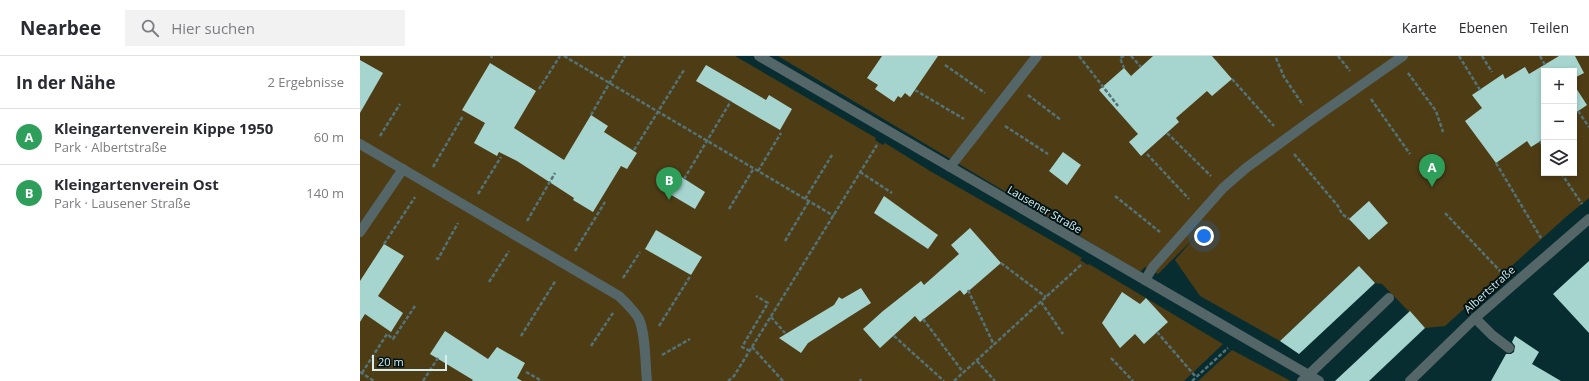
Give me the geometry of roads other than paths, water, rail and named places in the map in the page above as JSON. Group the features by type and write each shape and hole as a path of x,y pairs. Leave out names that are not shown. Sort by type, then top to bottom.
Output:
{"street":[{"name":"Lausener Straße","path":"759,56 1241,336 1306,378 1319,381"},
{"path":"950,167 1037,56"},
{"path":"1145,280 1153,267 1201,212 1223,188 1246,168 1401,58"},
{"path":"360,144 622,299 639,320 643,340 647,381"},
{"path":"360,232 403,169"},
{"name":"Albertstraße","path":"1410,381 1475,318 1589,219"},
{"path":"1306,378 1389,298"},
{"path":"1475,318 1492,335 1509,348"}],"place":[{"name":"Kleingartenverein Kippe 1950","path":"1432,187"},
{"name":"Kleingartenverein Ost","path":"669,200"}]}
